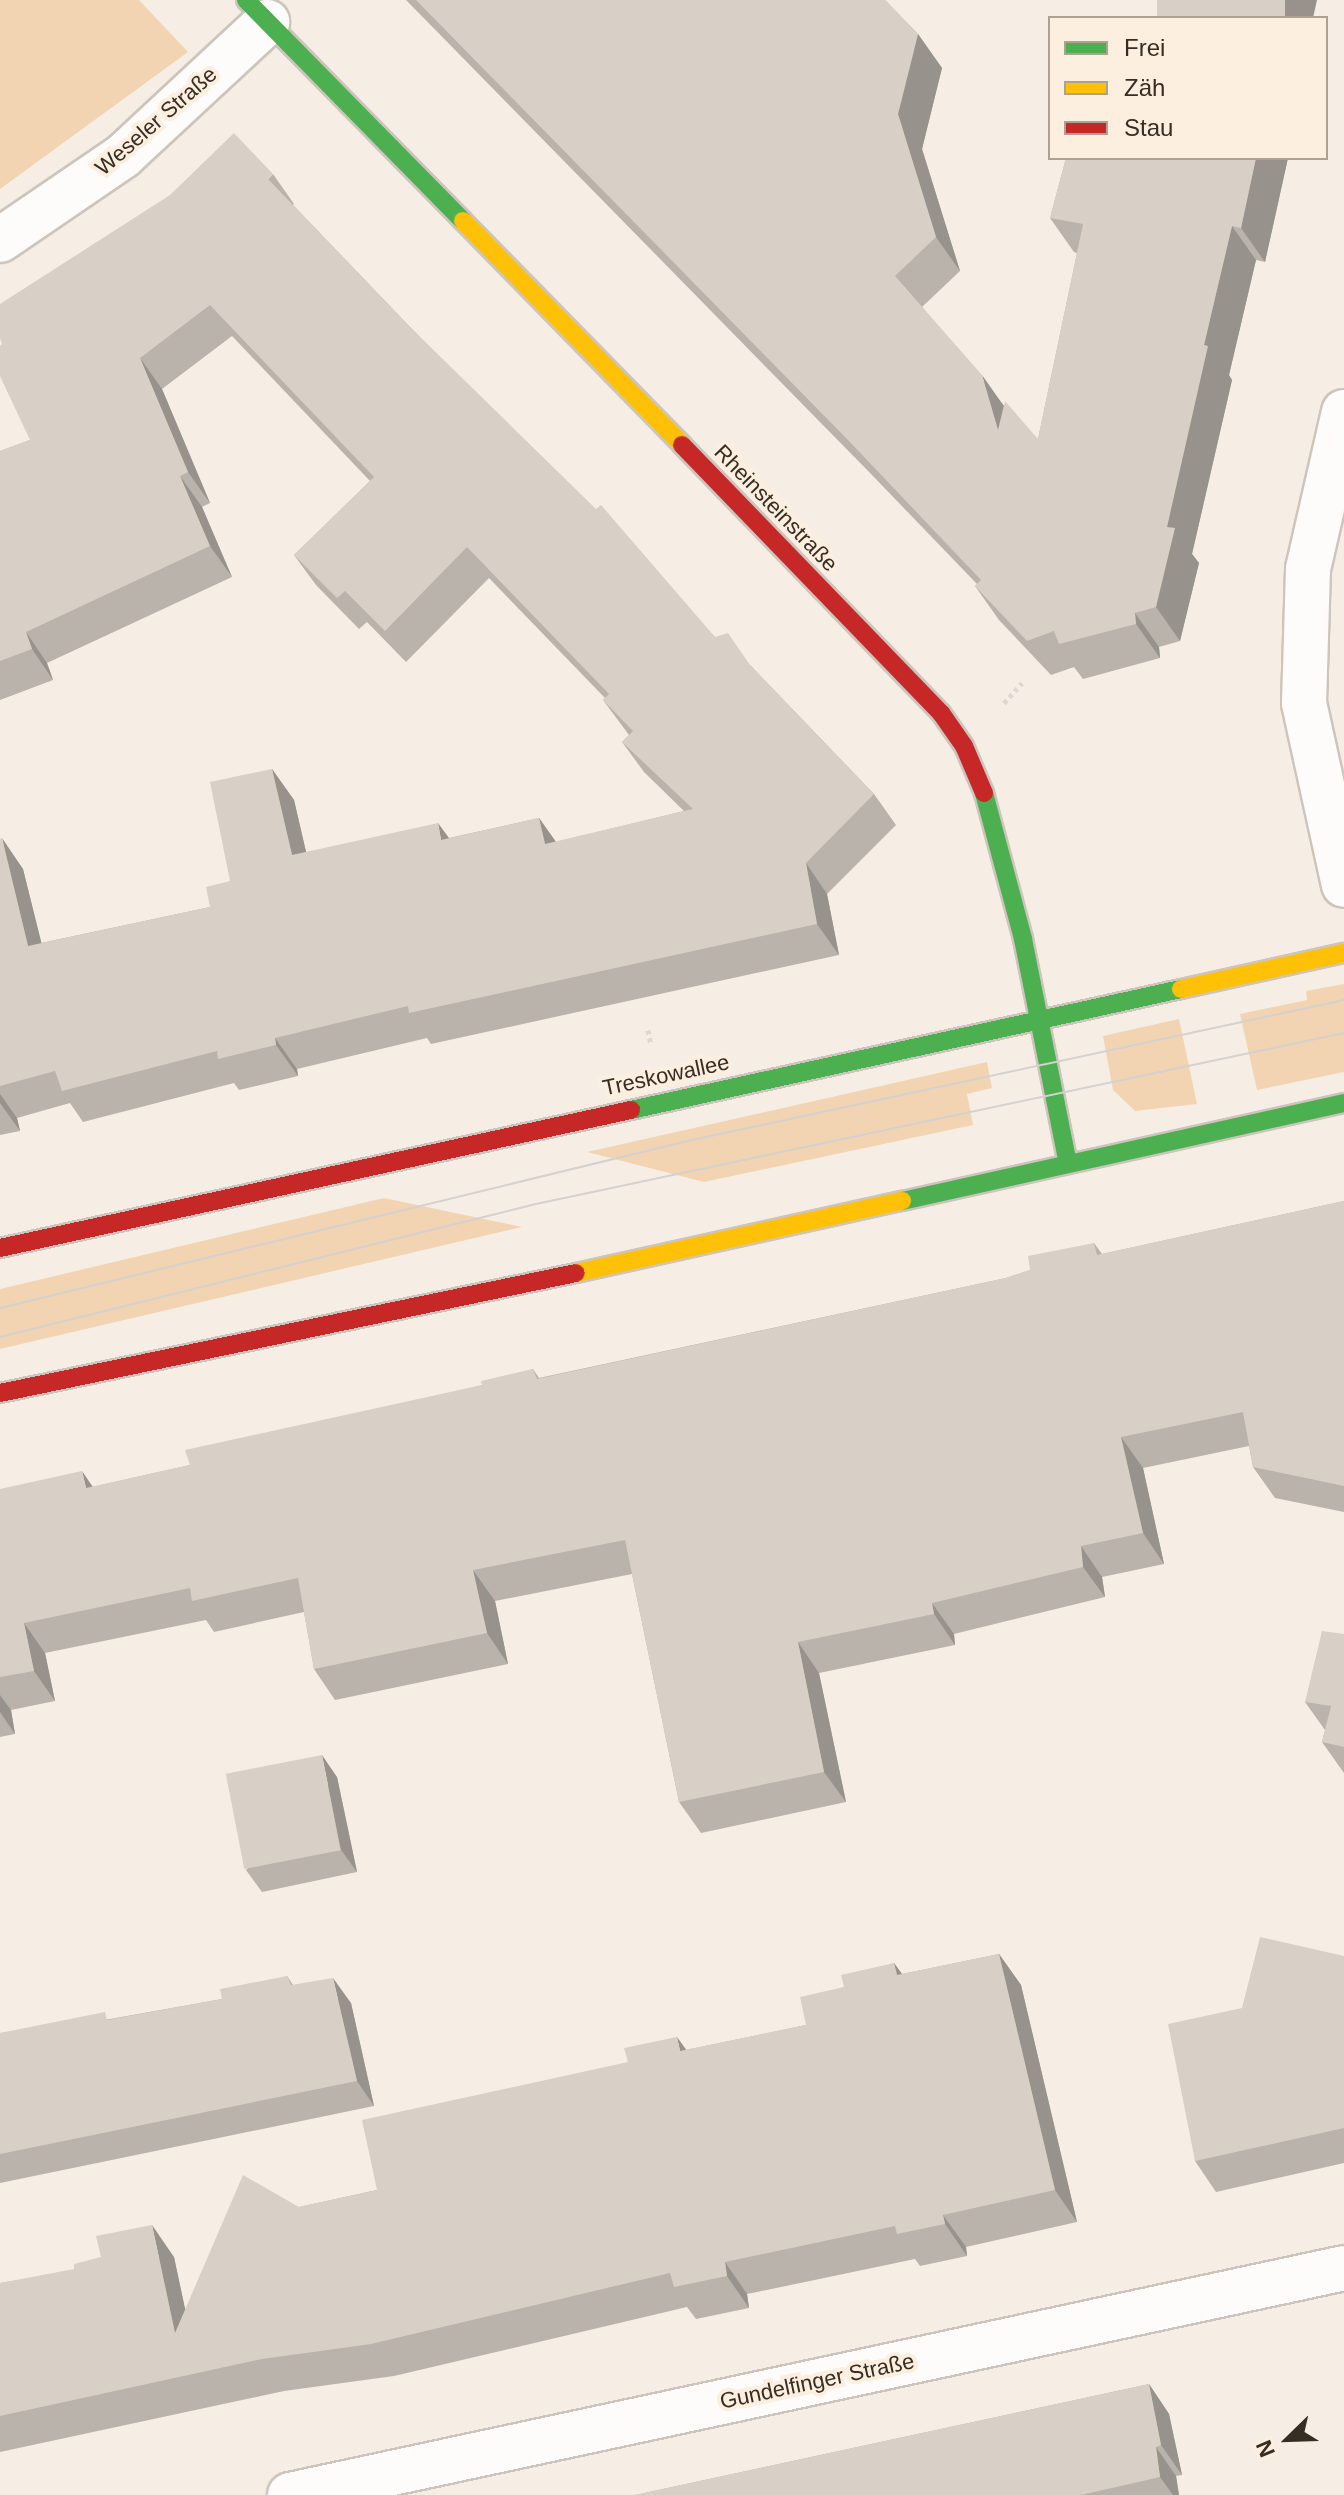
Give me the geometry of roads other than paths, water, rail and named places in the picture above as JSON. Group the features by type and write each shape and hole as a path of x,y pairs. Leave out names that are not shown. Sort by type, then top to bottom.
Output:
{"main road":[{"name":"Rheinsteinstraße","path":"256,11 941,713 964,746 987,799 1039,1020 1068,1164"},
{"name":"Treskowallee","path":"0,1248 1344,953"},
{"path":"0,1393 1344,1103"}],"street":[{"name":"Weseler Straße","path":"0,240 123,156 256,11"},
{"path":"1344,412 1308,569 1304,703 1344,885"},
{"name":"Gundelfinger Straße","path":"290,2495 1344,2268"}],"tram line":[{"path":"0,1308 692,1140 1344,1000"},
{"path":"0,1337 536,1204 1344,1033"}]}
